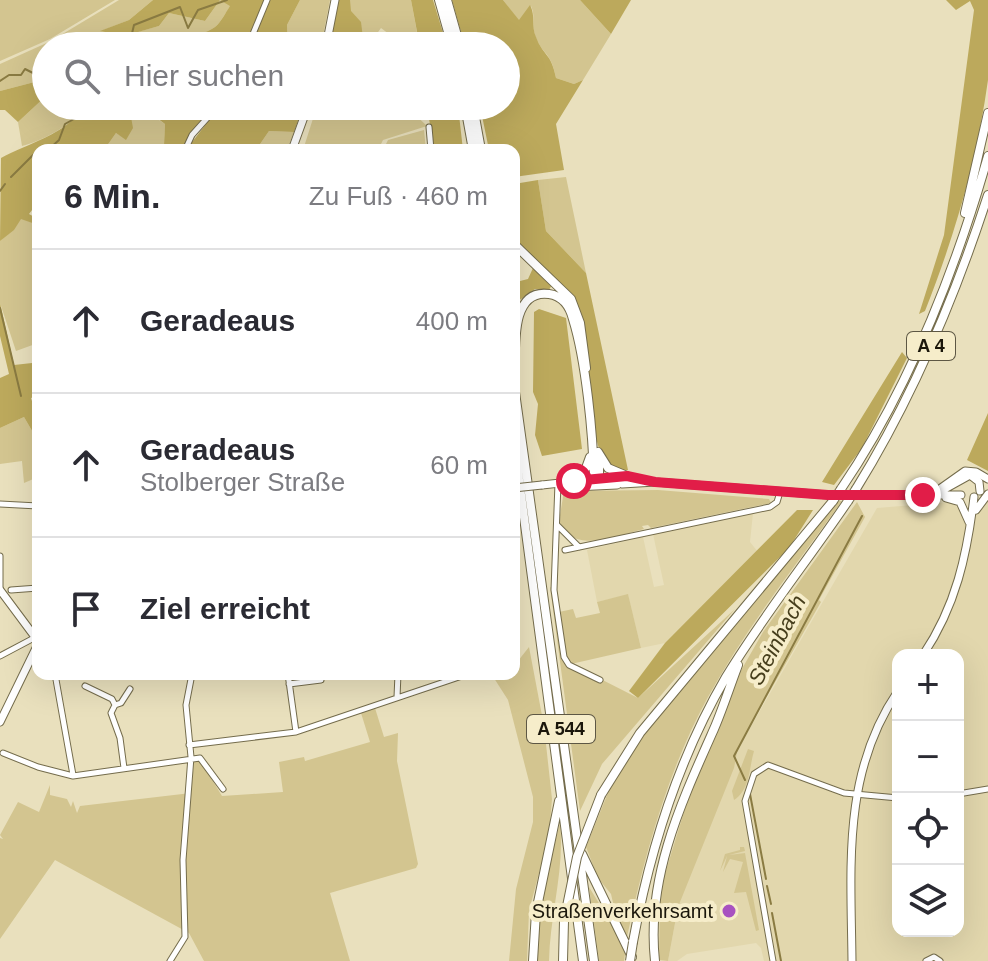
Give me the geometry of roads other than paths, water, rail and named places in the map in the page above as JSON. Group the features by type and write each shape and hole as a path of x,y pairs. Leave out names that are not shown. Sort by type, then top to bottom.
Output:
{"highway":[{"path":"439,0 448,32"},
{"path":"447,0 456,32"},
{"path":"955,257 988,113"},
{"path":"469,120 475,144"},
{"path":"476,120 477,144"},
{"name":"A 4","path":"563,961 564,921 577,857 601,795 640,733 841,489 906,377 955,257 988,156"},
{"name":"A 4","path":"632,961 633,942 652,852 682,767 710,706 746,645 848,501 891,430 932,343 988,195"},
{"path":"520,249 563,287 574,303 580,323 600,479"},
{"path":"520,311 540,295 560,298 573,319 600,479"},
{"name":"A 544","path":"520,429 594,961"},
{"path":"566,482 588,464 592,441"},
{"path":"598,452 608,468 624,480"},
{"name":"A 544","path":"520,486 583,961"},
{"path":"655,961 654,902 666,850 690,779 746,645"},
{"path":"533,961 536,912 555,830 561,788"},
{"path":"576,838 595,886 632,961"}],"main road":[{"path":"329,32 335,0"},
{"path":"294,144 303,120"},
{"path":"936,493 965,471 976,472 979,501 970,525"},
{"path":"926,649 954,597 979,490 970,475 950,489 936,493"},
{"path":"520,487 600,479 879,495 979,490"},
{"path":"566,482 574,487 624,480"},
{"path":"959,482 979,490"},
{"path":"936,493 958,500 970,525"},
{"path":"0,590 32,634"},
{"path":"0,722 32,652"},
{"path":"852,961 851,839 855,795 871,740 892,702"}],"street":[{"path":"254,32 267,0"},
{"path":"188,144 205,120"},
{"path":"429,127 430,144"},
{"path":"566,482 557,525 554,590 564,657 569,665 600,680"},
{"path":"565,550 770,507 777,502 780,491"},
{"path":"0,504 32,506"},
{"path":"557,525 579,547"},
{"path":"0,556 0,590"},
{"path":"11,590 32,588"},
{"path":"0,656 32,643"},
{"path":"56,680 73,776"},
{"path":"170,961 185,937 183,860 191,757 186,705 190,680"},
{"path":"289,680 296,732"},
{"path":"289,684 321,680"},
{"path":"397,697 398,680"},
{"path":"189,745 296,732 449,680"},
{"path":"85,686 112,699 115,705"},
{"path":"124,768 120,738 111,713 130,689"},
{"path":"3,753 73,776 191,757 205,760 223,789"},
{"path":"773,961 745,801 746,791 761,767 783,770 855,795 892,798"},
{"path":"964,793 988,789"},
{"path":"926,961 934,957 940,961"}],"waterway":[{"path":"132,32 134,25 180,7 188,28 198,10 227,0"},
{"path":"0,81 9,75 21,75 25,69 32,72"},
{"path":"55,144 65,124 72,120"},
{"path":"11,177 32,156"},
{"path":"0,191 5,184"},
{"path":"0,308 21,396"},
{"name":"Steinbach","path":"745,780 734,756 862,516"},
{"name":"Steinbach","path":"750,794 766,879"},
{"name":"Steinbach","path":"767,886 771,904"},
{"name":"Steinbach","path":"772,913 781,961"}],"place":[{"name":"Straßenverkehrsamt","path":"729,911"}]}
